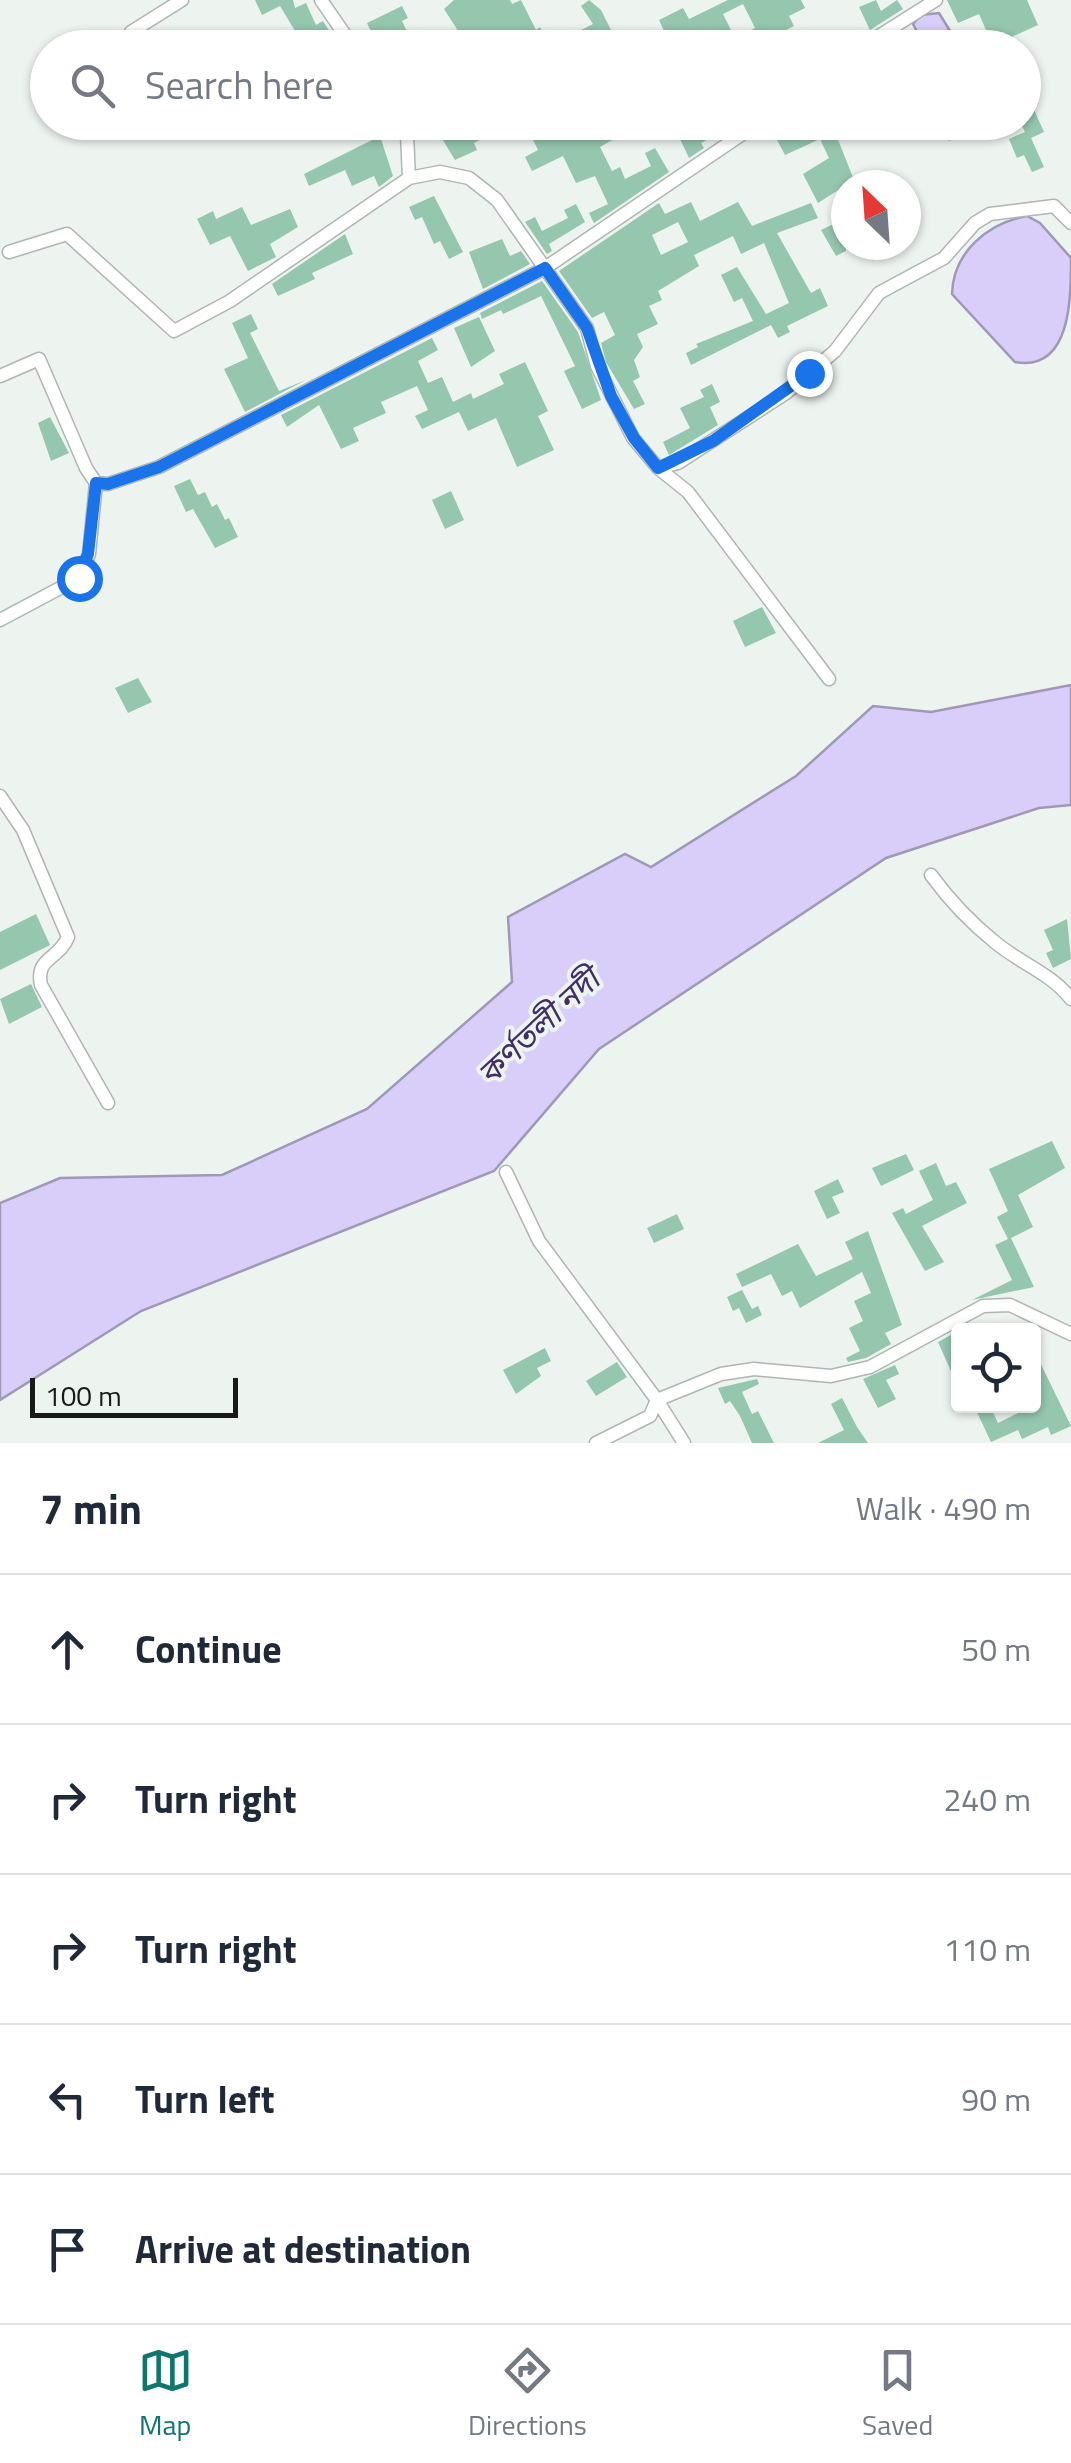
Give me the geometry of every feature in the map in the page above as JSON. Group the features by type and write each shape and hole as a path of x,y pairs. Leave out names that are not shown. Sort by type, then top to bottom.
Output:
{"street":[{"path":"134,30 182,0"},
{"path":"321,0 342,30"},
{"path":"888,30 936,0"},
{"path":"407,140 409,178"},
{"path":"96,483 108,484 159,467 545,268 733,140"},
{"path":"9,252 67,234 174,331 230,301 409,178 440,172 469,178 496,200 587,328 611,396 634,438 658,468 688,492 829,679"},
{"path":"658,468 690,456 786,393 836,351 879,293 944,258 990,214 1054,206 1071,223"},
{"path":"0,376 39,359 96,483 88,554 79,578 0,620"},
{"path":"0,796 23,830 68,937 64,946 42,963 38,971 40,986 108,1102"},
{"path":"931,876 952,904 1071,999"},
{"path":"506,1172 539,1241 657,1400 684,1443"},
{"path":"596,1443 650,1416 657,1400 722,1374 754,1369 832,1376 870,1367 984,1306 1010,1305 1071,1334"}],"water":[{"path":"939,13 950,30 916,30 913,24 921,15"},
{"path":"1027,216 1040,223 1071,258 1070,293 1064,329 1057,344 1047,356 1033,362 1015,362 952,294 959,265 975,242 999,225"},
{"name":"কর্ণতলী নদী","path":"1071,685 1071,805 1039,808 886,858 599,1049 494,1171 141,1311 0,1400 0,1203 60,1178 222,1175 367,1109 512,982 508,917 625,854 651,867 796,776 873,706 931,712"}],"building":[{"path":"255,0 293,0 295,8 306,3 316,25 323,21 329,30 295,30 280,6 262,15"},
{"path":"454,0 510,0 512,4 521,0 536,30 457,30 444,9"},
{"path":"589,0 601,10 611,30 581,30 593,24 581,6"},
{"path":"728,0 801,0 805,8 789,16 794,26 786,30 751,30 755,28 743,4 723,14 731,30 664,30 659,20 683,8 689,19"},
{"path":"876,0 881,11 897,0 903,9 870,30 859,7"},
{"path":"947,0 1027,0 1038,25 1027,30 986,30 979,14 958,23"},
{"path":"402,6 408,18 402,21 406,30 370,30 367,23"},
{"path":"372,140 381,140 393,176 379,187 374,176 352,186 345,170 309,186 304,174"},
{"path":"443,140 480,140 474,143 477,150 455,160"},
{"path":"533,140 612,140 600,147 612,171 620,167 625,179 651,166 645,153 655,148 669,172 594,223 589,213 608,204 595,176 576,183 563,156 532,171 525,157 538,150"},
{"path":"680,140 707,140 701,143 704,148 689,158"},
{"path":"777,140 818,140 785,155"},
{"path":"820,140 838,140 850,170 831,170 831,195 818,203 803,174 829,158"},
{"path":"1009,140 1032,140 1044,167 1032,172 1024,155 1017,158"},
{"path":"434,196 463,252 449,259 440,241 434,244 422,217 415,220 409,207"},
{"path":"691,202 700,221 738,202 752,226 811,203 818,218 777,233 811,293 820,288 828,306 787,326 790,332 778,338 771,325 691,365 686,353 698,347 696,344 753,321 742,298 734,302 721,275 737,267 766,314 789,303 764,243 741,254 733,236 694,255 699,266 658,291 662,300 649,306 658,324 637,334 643,347 634,360 640,377 633,381 645,404 634,409 606,362 601,343 615,335 604,312 592,318 559,271 659,203 665,214","holes":["678,222 688,242 661,255 652,235"]},
{"path":"576,204 585,222 549,244 552,251 547,254 525,222 535,217 542,231 568,218 564,210"},
{"path":"242,207 251,225 290,209 298,227 270,244 276,257 248,271 230,236 210,245 197,219 213,211 216,219"},
{"path":"831,225 831,247 821,230"},
{"path":"345,234 353,254 312,273 315,279 278,296 272,284"},
{"path":"502,239 510,256 521,251 530,264 483,289 469,252"},
{"path":"542,281 578,332 601,400 582,409 564,371 575,366 541,296 503,314 501,310 482,319 480,313"},
{"path":"251,314 258,329 250,333 279,391 306,380 245,412 224,369 248,358 232,323"},
{"path":"479,317 495,351 471,367 454,328"},
{"path":"432,338 438,350 418,361 428,383 442,377 453,402 471,393 473,399 504,384 499,374 525,362 548,411 538,416 554,450 517,467 496,418 468,431 459,412 422,429 415,416 428,410 417,386 381,402 386,413 353,428 359,441 341,449 319,405 287,427 281,415"},
{"path":"712,384 720,402 710,407 718,425 669,455 663,442 690,428 680,408 704,397 700,390"},
{"path":"50,417 69,453 51,461 38,423"},
{"path":"190,479 198,495 205,492 212,507 217,504 225,520 229,518 238,537 215,548 193,509 186,512 174,486"},
{"path":"451,491 464,520 445,529 432,500"},
{"path":"762,607 776,633 745,647 733,621"},
{"path":"138,678 152,702 128,713 115,688"},
{"path":"36,914 50,945 0,970 0,932"},
{"path":"1067,919 1071,959 1053,968 1046,953 1053,950 1044,930"},
{"path":"31,984 42,1007 9,1024 0,999"},
{"path":"1052,1141 1065,1168 1018,1195 1033,1227 1011,1238 1034,1287 972,1300 1012,1280 995,1245 1008,1239 997,1217 1008,1211 989,1169"},
{"path":"906,1154 914,1170 881,1186 872,1168"},
{"path":"936,1163 946,1186 956,1182 967,1203 922,1226 944,1262 925,1271 892,1213 903,1208 906,1214 933,1200 919,1171"},
{"path":"838,1179 844,1192 832,1197 840,1213 827,1219 814,1191"},
{"path":"677,1214 684,1229 654,1243 647,1228"},
{"path":"868,1231 902,1325 885,1333 891,1344 866,1358 848,1362 846,1358 860,1351 849,1328 863,1321 854,1301 871,1293 862,1272 800,1308 792,1291 782,1296 771,1274 742,1287 736,1274 798,1244 816,1276 853,1259 845,1242"},
{"path":"742,1290 752,1309 758,1306 762,1315 746,1323 739,1308 733,1311 727,1297"},
{"path":"951,1335 951,1371 938,1342"},
{"path":"545,1348 551,1361 537,1368 541,1376 516,1394 503,1370"},
{"path":"617,1362 627,1377 596,1396 586,1381"},
{"path":"1041,1364 1071,1426 1051,1435 1048,1427 1022,1439 1018,1430 991,1442 977,1413 993,1413 998,1423 1018,1413 1041,1413"},
{"path":"895,1365 899,1374 886,1380 896,1399 878,1408 863,1379"},
{"path":"757,1379 759,1384 742,1392 752,1414 758,1411 774,1443 752,1443 740,1416 730,1401 725,1404 718,1388"},
{"path":"842,1398 868,1443 818,1443 844,1430 831,1404"}],"route":[{"path":"79,578 88,554 96,483 108,484 159,467 545,268 587,328 597,366 611,396 634,438 658,468 678,462 713,441 786,393 809,373"}]}
